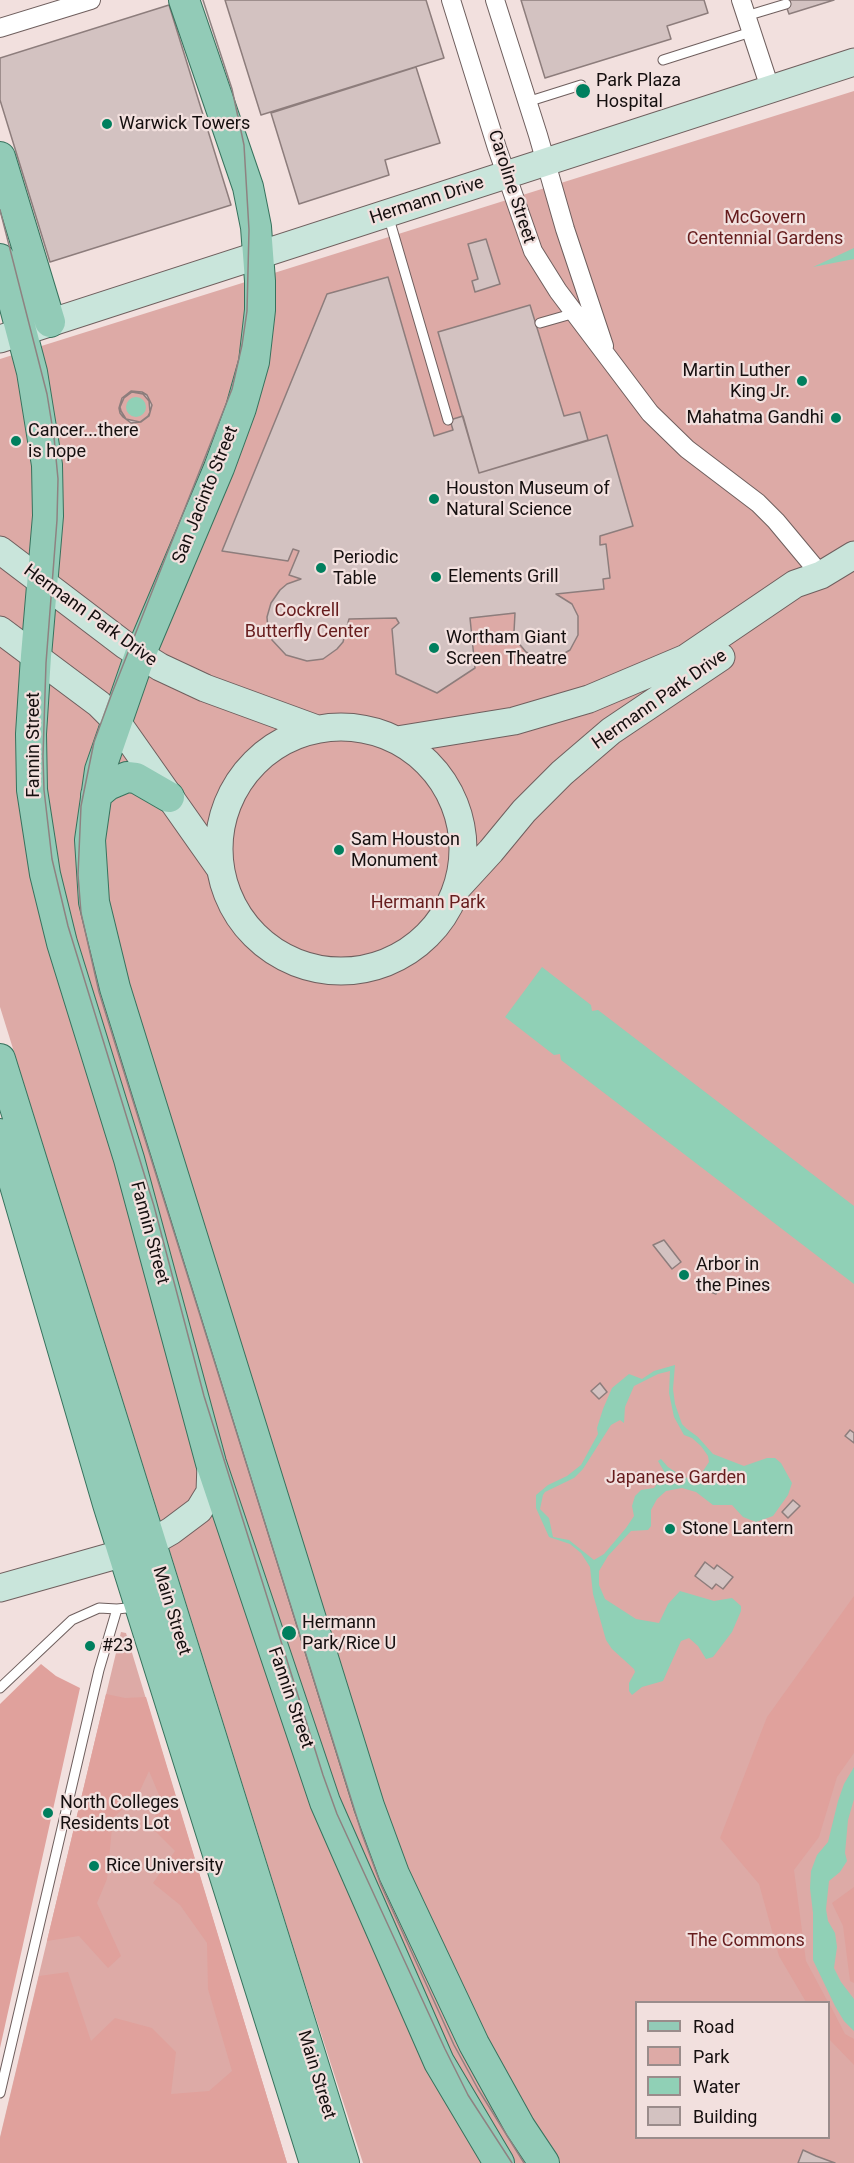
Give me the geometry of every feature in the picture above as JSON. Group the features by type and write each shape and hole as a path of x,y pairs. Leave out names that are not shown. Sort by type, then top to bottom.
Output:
{"main road":[{"name":"San Jacinto Street","path":"115,988 94,902 90,840 100,770 140,655 219,468 241,408 254,362 260,310 256,227 248,187 184,0"},
{"path":"0,157 50,322"},
{"name":"Fannin Street","path":"0,259 11,335 32,372 47,465 48,516 31,734 32,790 45,874 62,943 129,1160 211,1464 326,1802 440,2062 499,2163"},
{"path":"96,795 108,785 127,777 136,778 169,797"},
{"name":"Fannin Street","path":"115,988 369,1806 394,1874 474,2044 520,2127 544,2163"},
{"name":"Main Street","path":"0,1059 6,1126 137,1548 344,2163"},
{"name":"Main Street","path":"137,1548 128,1608 315,2163"}],"street":[{"path":"0,28 91,0"},
{"name":"Caroline Street","path":"451,0 533,251 573,313 650,413 687,449 758,503 776,521 820,575"},
{"name":"Caroline Street","path":"495,0 565,230 607,356"},
{"path":"746,16 770,88"},
{"name":"Hermann Drive","path":"11,335 854,62"},
{"name":"Hermann Park Drive","path":"0,550 140,655 160,667 205,688 318,729"},
{"name":"Hermann Park Drive","path":"397,740 514,721 589,699 686,658 795,584 820,575 854,555"},
{"name":"Hermann Park Drive","path":"457,888 524,811 611,731 812,595 820,575"},
{"path":"0,630 99,704 117,722 219,867"},
{"path":"359,728 397,740 428,763 450,794 462,830 462,868 457,888 436,925 415,946 401,955 369,968 333,972 299,964 268,948 245,926 228,898 219,867 219,835 227,803 242,777 264,753 290,738 318,729 359,728"},
{"path":"0,1588 137,1548 188,1520 199,1510 210,1492 211,1464"}],"lane":[{"path":"663,60 746,16 786,3"},
{"path":"527,102 581,85"},
{"path":"387,213 448,420"},
{"path":"540,323 592,308"},
{"path":"0,1688 72,1620 99,1608 128,1608 99,1670 0,2093"}],"green space":[{"name":"Hermann Park","path":"854,91 854,2163 363,2163 302,1975 0,1007 0,359"},
{"path":"121,1632 126,1633 287,2163 0,2163 0,2137"}],"shaded area":[{"path":"854,1596 854,1753 837,1777 819,1837 794,1870 806,1961 827,2001 805,2001 779,1956 759,1884 720,1838 767,1717"},
{"path":"41,1664 56,1676 80,1688 0,2048 0,1704"},
{"path":"106,1694 125,1698 146,1697 287,2163 0,2163 0,2139 39,1976 68,1972 91,2041 115,2018 152,2028 176,2052 171,2094 209,2091 232,2071 208,1989 207,1943 180,1905 153,1883 175,1851 153,1829 159,1795 149,1771 138,1795 113,1818 107,1879 97,1903 121,1956 108,1968 79,1936 47,1941"},
{"path":"854,1887 854,1983 850,1981 843,1926 832,1903"},
{"path":"830,2005 845,2034 854,2039 854,2065 830,2040"}],"water":[{"path":"854,248 854,259 813,267 841,254"},
{"path":"136,397 143,400 146,407 143,414 136,417 129,414 126,407 129,400"},
{"path":"542,967 591,1005 592,1011 598,1010 854,1206 854,1284 561,1060 560,1054 554,1055 505,1017"},
{"path":"675,1365 673,1389 682,1424 713,1454 744,1466 767,1458 775,1458 781,1463 792,1483 788,1495 773,1516 756,1522 743,1517 732,1505 713,1505 696,1492 682,1488 666,1491 657,1499 651,1510 651,1526 648,1530 631,1531 608,1556 599,1571 599,1585 605,1599 636,1619 659,1623 668,1604 680,1591 714,1601 732,1598 741,1606 732,1632 713,1657 706,1659 698,1646 689,1638 681,1641 663,1681 642,1687 632,1695 629,1691 629,1683 635,1672 606,1640 593,1594 590,1567 581,1553 570,1544 549,1537 536,1508 536,1495 581,1465 598,1434 597,1428 612,1388 629,1374 642,1379 654,1371","holes":["670,1371 669,1393 674,1417 684,1435 692,1438 708,1456 709,1462 699,1477 695,1479 683,1477 661,1459 658,1461 665,1473 654,1488 641,1490 635,1496 632,1506 634,1516 604,1554 594,1560 569,1540 553,1537 549,1518 540,1509 545,1492 574,1478 583,1469 611,1425 620,1420 624,1423 625,1407 634,1386 658,1374"]},
{"path":"854,1767 854,1799 848,1820 845,1853 847,1861 840,1872 829,1881 826,1909 828,1921 835,1933 837,1947 834,1968 854,1999 854,2031 844,2021 835,2006 813,1960 813,1913 810,1888 811,1871 817,1855 828,1842 838,1801 844,1784"}],"building":[{"path":"225,0 426,0 444,58 261,115"},
{"path":"521,0 704,0 708,13 667,26 671,39 545,78"},
{"path":"784,0 834,0 789,14"},
{"name":"Warwick Towers","path":"169,5 231,205 50,262 0,100 0,58"},
{"path":"416,67 440,143 385,160 389,175 299,204 271,113"},
{"path":"486,239 500,284 475,292 472,281 478,279 468,244"},
{"name":"Houston Museum of Natural Science","path":"388,277 434,436 453,430 450,420 463,416 479,473 607,435 633,526 600,536 600,545 606,544 610,578 603,579 604,589 556,594 572,604 578,616 578,635 570,650 547,660 526,652 516,640 515,613 470,618 475,668 437,693 396,674 392,629 399,623 396,618 349,619 343,642 323,659 307,661 286,655 272,640 267,617 271,603 280,590 287,584 301,579 289,575 299,551 293,549 288,561 222,551 327,294"},
{"path":"530,305 564,416 580,412 588,440 479,473 438,332"},
{"path":"131,391 142,392 147,395 152,405 149,416 141,422 131,423 123,417 120,413 119,408 122,398","holes":["132,392 143,394 149,401 148,416 140,422 126,419 120,407 124,398"]},
{"path":"664,1240 681,1262 672,1269 653,1245"},
{"path":"703,1279 720,1284 716,1294 700,1288"},
{"path":"600,1383 607,1392 599,1399 591,1391"},
{"path":"850,1430 854,1433 854,1443 845,1436"},
{"path":"793,1500 800,1506 788,1518 782,1512"},
{"path":"705,1562 714,1569 717,1565 733,1577 723,1589 716,1584 712,1589 695,1576"},
{"path":"803,2150 816,2156 835,2163 798,2163"}],"tram line":[{"path":"203,0 232,89 244,145 249,230 247,311 232,389 94,742 81,806 78,875 81,913 99,992 362,1834 381,1885 454,2045 478,2089 524,2163"},
{"path":"0,210 47,394 58,479 46,663 43,756 44,790 52,859 68,926 154,1206 204,1396 323,1775 337,1814 445,2049 468,2095 512,2163"}],"place":[{"name":"Park Plaza Hospital","path":"583,91"},
{"name":"Warwick Towers","path":"107,124"},
{"name":"Martin Luther King Jr.","path":"802,381"},
{"name":"Mahatma Gandhi","path":"836,418"},
{"name":"Cancer...there is hope","path":"16,441"},
{"name":"Houston Museum of Natural Science","path":"434,499"},
{"name":"Periodic Table","path":"321,568"},
{"name":"Elements Grill","path":"436,577"},
{"name":"Wortham Giant Screen Theatre","path":"434,648"},
{"name":"Sam Houston Monument","path":"339,850"},
{"name":"Arbor in the Pines","path":"684,1275"},
{"name":"Stone Lantern","path":"670,1529"},
{"name":"Hermann Park/Rice U","path":"289,1633"},
{"name":"#23","path":"90,1646"},
{"name":"North Colleges Residents Lot","path":"48,1813"},
{"name":"Rice University","path":"94,1866"}],"park label":[{"name":"McGovern Centennial Gardens","path":"765,228"},
{"name":"Cockrell Butterfly Center","path":"307,621"},
{"name":"Japanese Garden","path":"676,1478"},
{"name":"The Commons","path":"746,1941"}]}
